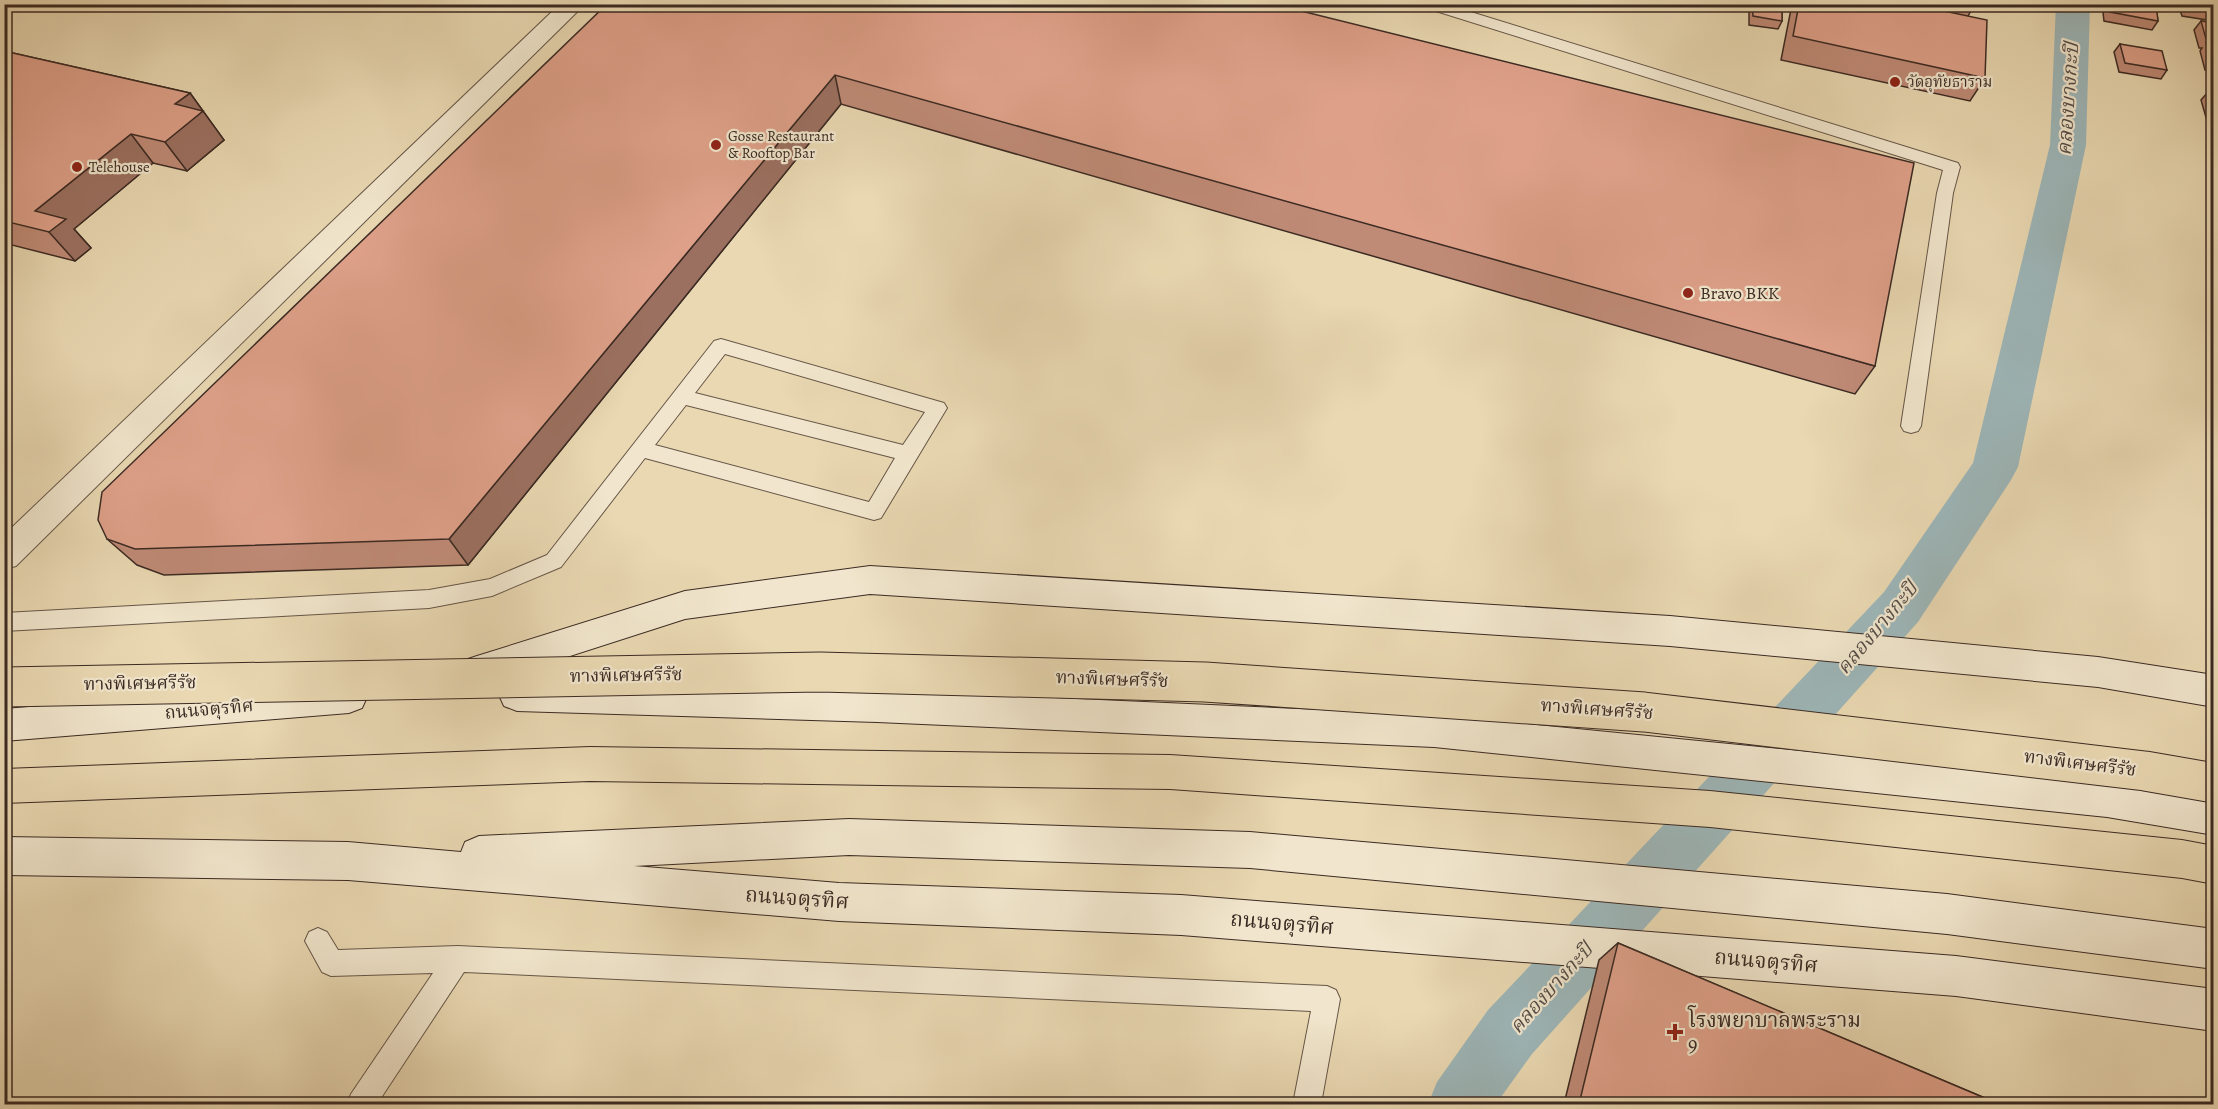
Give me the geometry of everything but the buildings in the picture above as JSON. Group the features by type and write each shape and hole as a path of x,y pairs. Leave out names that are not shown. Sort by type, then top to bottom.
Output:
{"highway":[{"name":"ทางพิเศษศรีรัช","path":"4,687 820,672 1205,682 1644,712 2145,771 2214,783"},
{"path":"4,786 591,764 1170,772 1710,809 2170,858 2214,865"}],"main road":[{"path":"4,556 574,4"},
{"name":"ถนนจตุรทิศ","path":"413,692 685,605 870,580 1682,633 2098,672 2214,691"},
{"name":"ถนนจตุรทิศ","path":"4,725 413,692 877,706 1434,731 2107,799 2214,817"},
{"name":"ถนนจตุรทิศ","path":"4,856 348,861 849,837 1250,850 1947,914 2214,949"},
{"name":"ถนนจตุรทิศ","path":"348,861 839,902 1180,915 1956,976 2214,1010"}],"lane":[{"path":"1428,4 1952,167 1945,193 1911,426"},
{"path":"4,622 429,599 492,587 554,561 640,449 722,346 937,408 874,512 640,449"},
{"path":"683,397 908,454"},
{"path":"318,941 331,963 458,959 1327,999 1307,1104"},
{"path":"361,1104 458,959"}],"waterway":[{"name":"คลองบางกะปิ","path":"1459,1104 1510,1032 1901,607 1995,467 2068,145 2073,4"}],"place":[{"name":"วัดอุทัยธาราม","path":"1895,82"},
{"name":"Gosse Restaurant & Rooftop Bar","path":"716,145"},
{"name":"Telehouse","path":"77,167"},
{"name":"Bravo BKK","path":"1688,293"},
{"name":"โรงพยาบาลพระราม 9","path":"1675,1032"}]}
